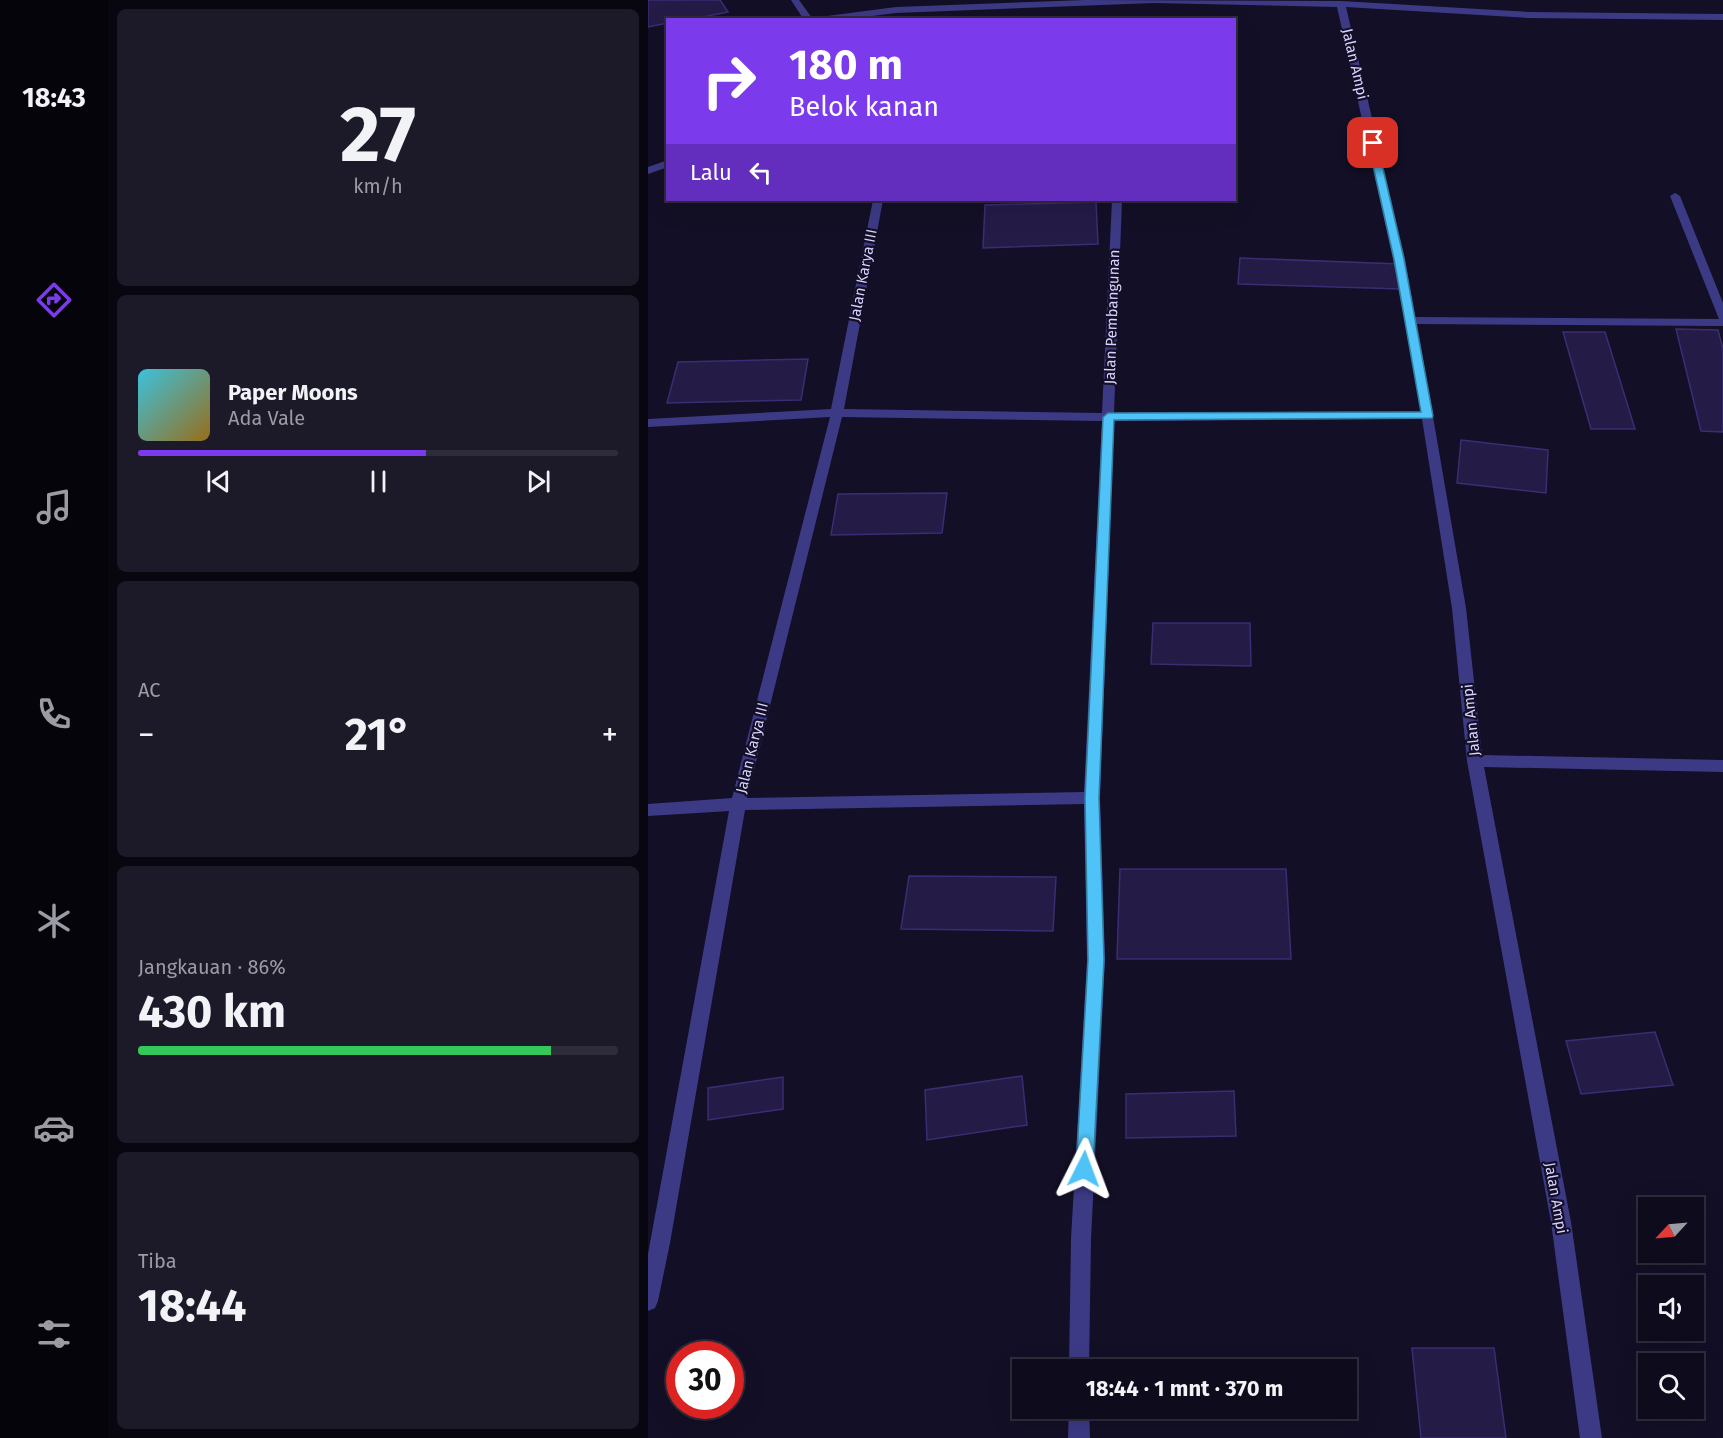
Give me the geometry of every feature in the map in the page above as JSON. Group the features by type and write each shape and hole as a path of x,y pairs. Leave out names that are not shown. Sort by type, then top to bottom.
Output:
{"street":[{"path":"795,0 808,18"},
{"path":"830,18 896,10 1005,3 1154,0 1723,17"},
{"name":"Jalan Ampi","path":"1341,4 1397,247 1428,416 1459,608 1475,761 1561,1222 1591,1438"},
{"path":"648,171 666,164"},
{"path":"1675,196 1723,317"},
{"name":"Jalan Karya III","path":"648,1301 663,1231 738,804 837,413 878,201"},
{"name":"Jalan Pembangunan","path":"1079,1359 1081,1239 1096,960 1092,798 1117,201"},
{"path":"1411,320 1723,322"},
{"path":"648,423 837,413 1108,417 1428,416"},
{"path":"1475,761 1723,766"},
{"path":"648,810 738,804 1092,798"},
{"path":"1079,1419 1079,1438"}],"building":[{"path":"648,0 720,0 728,12 698,18 666,18 666,23 648,27"},
{"path":"1096,202 1098,244 983,248 985,205"},
{"path":"1240,258 1400,264 1401,289 1238,284"},
{"path":"1676,329 1718,330 1723,349 1723,432 1701,431"},
{"path":"1563,332 1605,332 1635,429 1591,429"},
{"path":"808,359 801,400 667,403 678,362"},
{"path":"1461,440 1548,450 1546,493 1457,483"},
{"path":"947,493 942,533 831,535 838,494"},
{"path":"1153,623 1250,623 1251,666 1151,664"},
{"path":"1120,869 1286,869 1291,959 1117,959"},
{"path":"909,876 1056,877 1053,931 901,929"},
{"path":"1655,1032 1673,1085 1581,1094 1566,1041"},
{"path":"1022,1076 1027,1125 927,1140 925,1090"},
{"path":"783,1077 783,1109 708,1120 708,1088"},
{"path":"1234,1091 1236,1136 1126,1138 1126,1094"},
{"path":"1412,1348 1494,1348 1506,1438 1421,1438"}],"route":[{"path":"1084,1169 1096,960 1092,798 1108,417 1428,416 1399,259 1373,143"}]}
